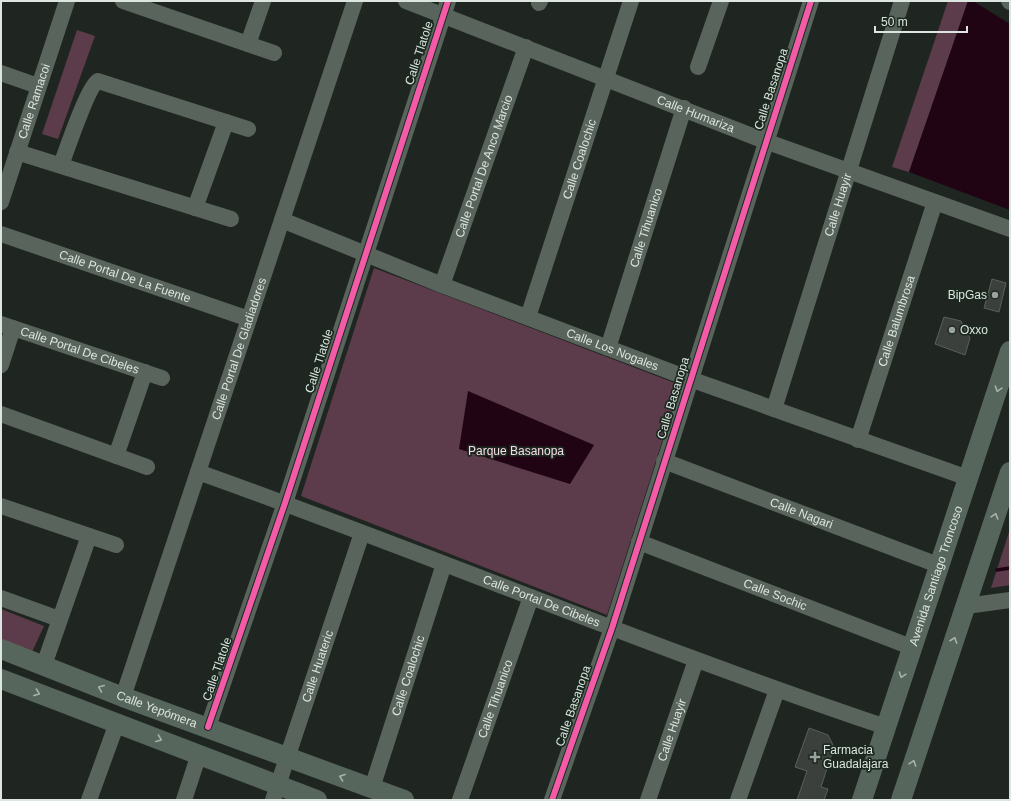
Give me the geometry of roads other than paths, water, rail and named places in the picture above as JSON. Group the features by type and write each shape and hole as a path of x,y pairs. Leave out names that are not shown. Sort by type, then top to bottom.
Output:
{"main road":[{"name":"Avenida Santiago Troncoso","path":"862,800 938,565 1010,352"},
{"path":"901,800 1009,477"},
{"name":"Calle Yepómera","path":"1,649 123,697 404,800"},
{"path":"1,679 199,754 275,793 317,800"}],"street":[{"name":"Calle Ramacoi","path":"1,202 67,1"},
{"path":"123,1 274,53"},
{"path":"248,44 263,1"},
{"name":"Calle Portal De Gladiadores","path":"123,697 355,1"},
{"name":"Calle Humariza","path":"406,1 446,8 526,47 765,141 1010,229"},
{"name":"Calle Coalochic","path":"528,317 631,1"},
{"path":"698,67 721,1"},
{"name":"Calle Basanopa","path":"552,800 612,628 765,141 811,1"},
{"name":"Calle Huayir","path":"774,409 902,1"},
{"name":"Calle Tlatole","path":"208,727 285,503 365,253 446,8"},
{"name":"Calle Portal De Anco Marcio","path":"442,285 526,47"},
{"path":"1,73 38,86"},
{"path":"61,166 89,94 95,82 98,81 248,129"},
{"name":"Calle Tihuanico","path":"608,348 684,108"},
{"path":"195,208 226,122"},
{"path":"17,152 231,219"},
{"name":"Calle Balumbrosa","path":"858,440 935,202"},
{"name":"Calle Los Nogales","path":"282,220 442,285 690,379 968,478"},
{"name":"Calle Portal De La Fuente","path":"1,234 249,319"},
{"name":"Calle Portal De Cibeles","path":"1,365 7,326 162,378"},
{"name":"Calle Portal De Cibeles","path":"116,456 145,372"},
{"path":"1,414 147,467"},
{"name":"Calle Nagari","path":"664,462 938,565"},
{"name":"Calle Portal De Cibeles","path":"198,472 285,503 696,660 777,690 886,727"},
{"path":"1,506 116,545"},
{"name":"Calle Huateric","path":"275,793 362,533"},
{"path":"44,665 89,536"},
{"name":"Calle Sochic","path":"639,542 911,647"},
{"name":"Calle Coalochic","path":"372,788 444,564"},
{"name":"Calle Tihuanico","path":"460,800 531,597"},
{"path":"1,598 59,619"},
{"path":"966,606 1010,600"},
{"name":"Calle Huayir","path":"648,800 696,660"},
{"path":"738,800 777,690"},
{"path":"89,800 117,723"},
{"path":"184,800 199,754"}],"waterway":[{"path":"997,570 1010,568"}],"place":[{"name":"BipGas","path":"995,295"},
{"name":"Oxxo","path":"952,330"},
{"name":"Farmacia Guadalajara","path":"815,757"}],"park label":[{"name":"Parque Basanopa","path":"516,451"}]}
